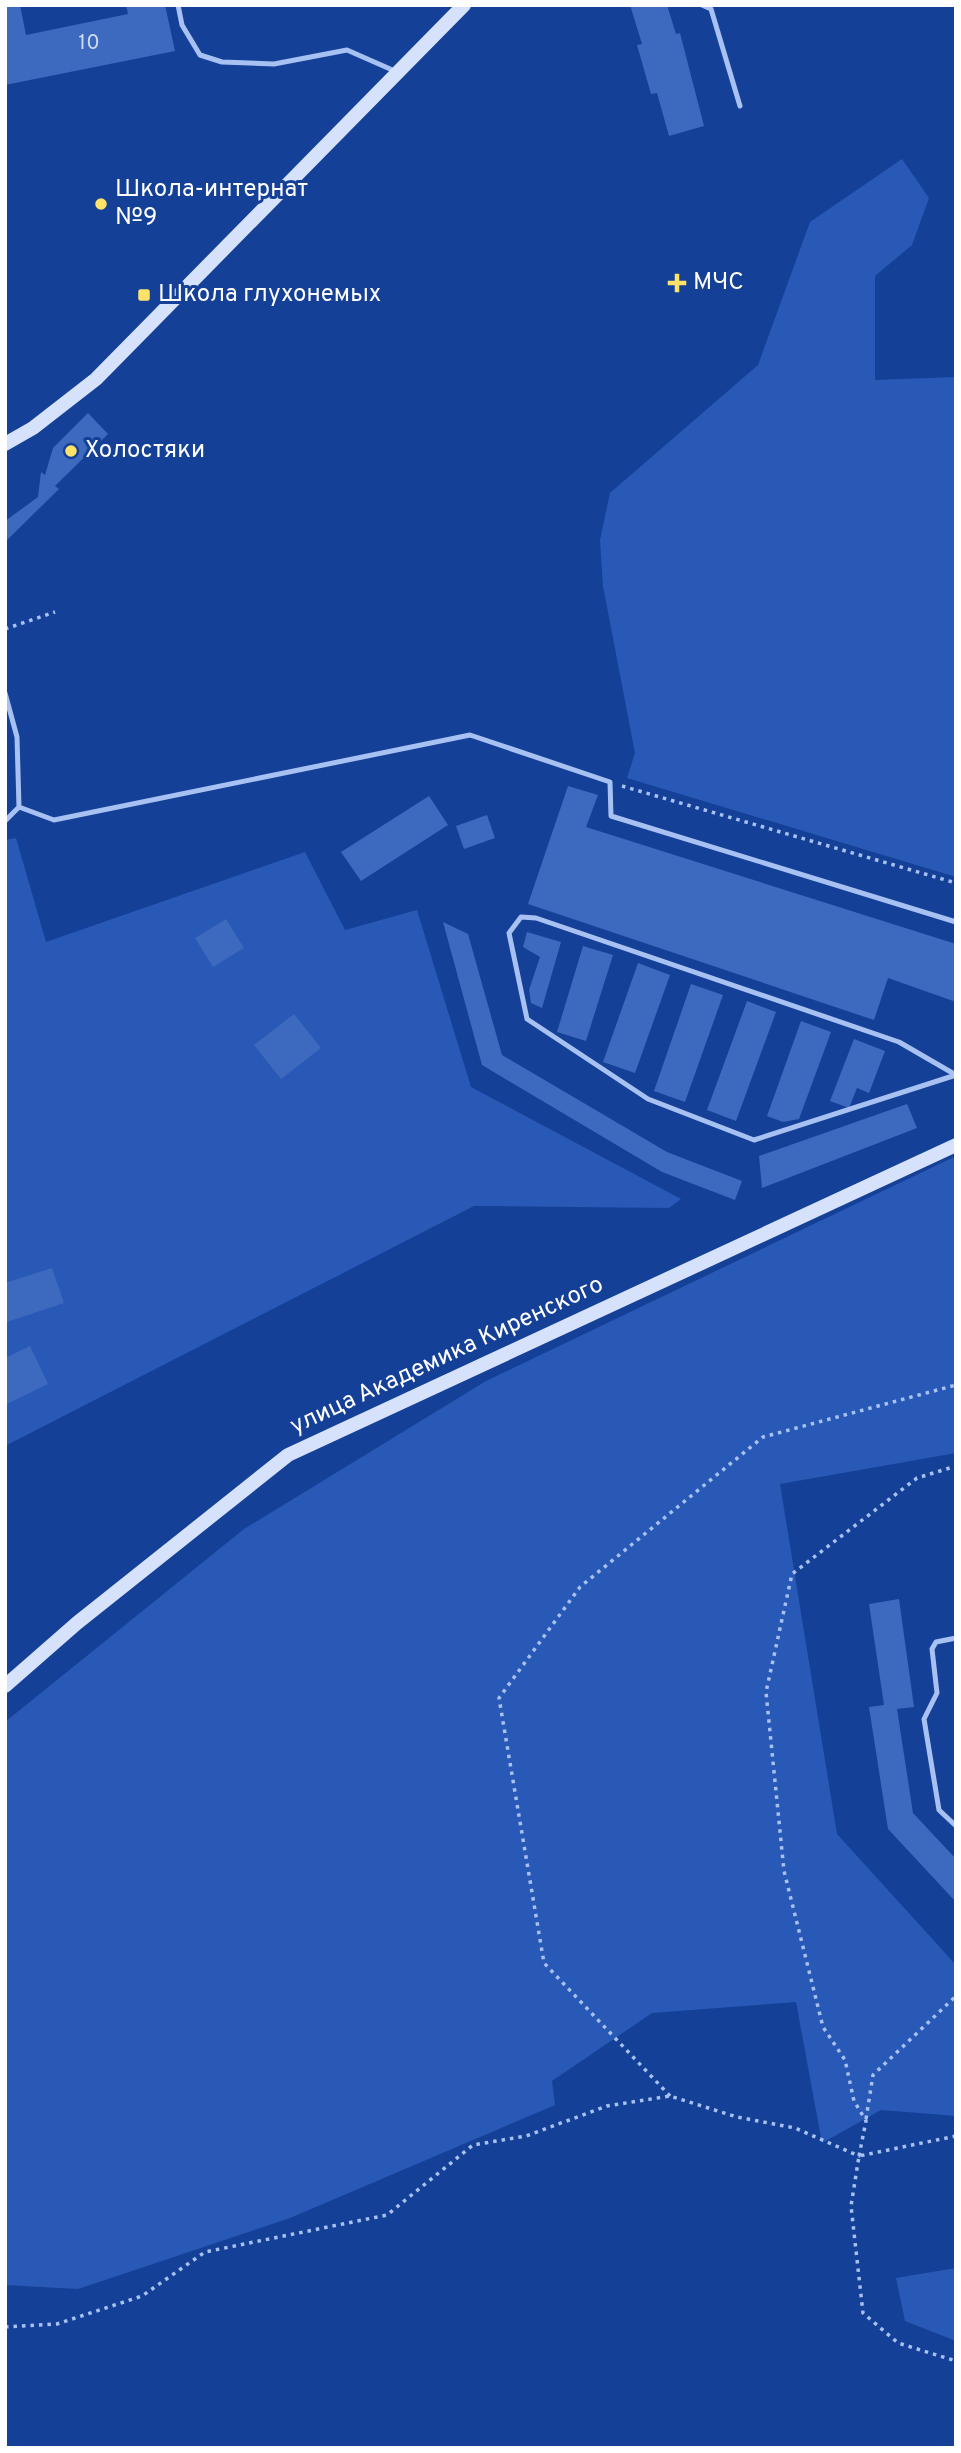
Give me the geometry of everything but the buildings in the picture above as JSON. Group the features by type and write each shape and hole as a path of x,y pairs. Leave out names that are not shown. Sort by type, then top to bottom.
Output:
{"main road":[{"path":"5,444 33,428 96,379 464,5"},
{"name":"улица Академика Киренского","path":"5,1686 77,1623 288,1455 956,1145"}],"lane":[{"path":"178,5 182,25 200,55 222,62 274,64 347,50 400,73"},
{"path":"702,5 711,9 740,106"},
{"path":"5,693 17,737 19,807 5,821"},
{"path":"19,807 54,820 470,735 610,782 611,817 956,922"},
{"path":"521,917 536,918 899,1042 956,1075 754,1140 648,1099 527,1018 509,933 521,917"},
{"path":"956,1638 936,1642 932,1649 937,1693 924,1719 939,1810 956,1826"}],"path":[{"path":"5,629 55,612"},
{"path":"610,782 956,883"},
{"path":"670,2096 544,1963 499,1698 580,1587 763,1437 956,1385"},
{"path":"866,2121 854,2101 845,2060 823,2027 787,1884 766,1692 792,1574 917,1478 956,1466"},
{"path":"956,1996 873,2075 851,2206 863,2313 898,2343 956,2361"},
{"path":"5,2327 57,2325 142,2296 205,2252 387,2215 473,2145 526,2136 607,2106 670,2096 737,2117 795,2128 859,2156 956,2136"}],"shaded area":[{"path":"902,159 929,198 912,245 875,276 875,380 956,377 956,877 627,778 635,753 603,586 600,540 610,493 758,365 810,222"},
{"path":"16,838 46,942 305,852 345,930 417,910 471,1087 681,1199 669,1208 474,1206 5,1446 5,840"},
{"path":"956,1156 956,1453 780,1484 837,1834 956,1965 956,2116 881,2110 822,2143 796,2002 652,2013 552,2081 555,2105 290,2218 78,2289 5,2285 5,1722 244,1529 486,1381"},
{"path":"956,2268 956,2341 905,2321 896,2278"}],"place":[{"name":"Школа-интернат №9","path":"101,204"},
{"name":"МЧС","path":"677,283"},
{"name":"Школа глухонемых","path":"144,295"},
{"name":"Холостяки","path":"71,451"}]}
